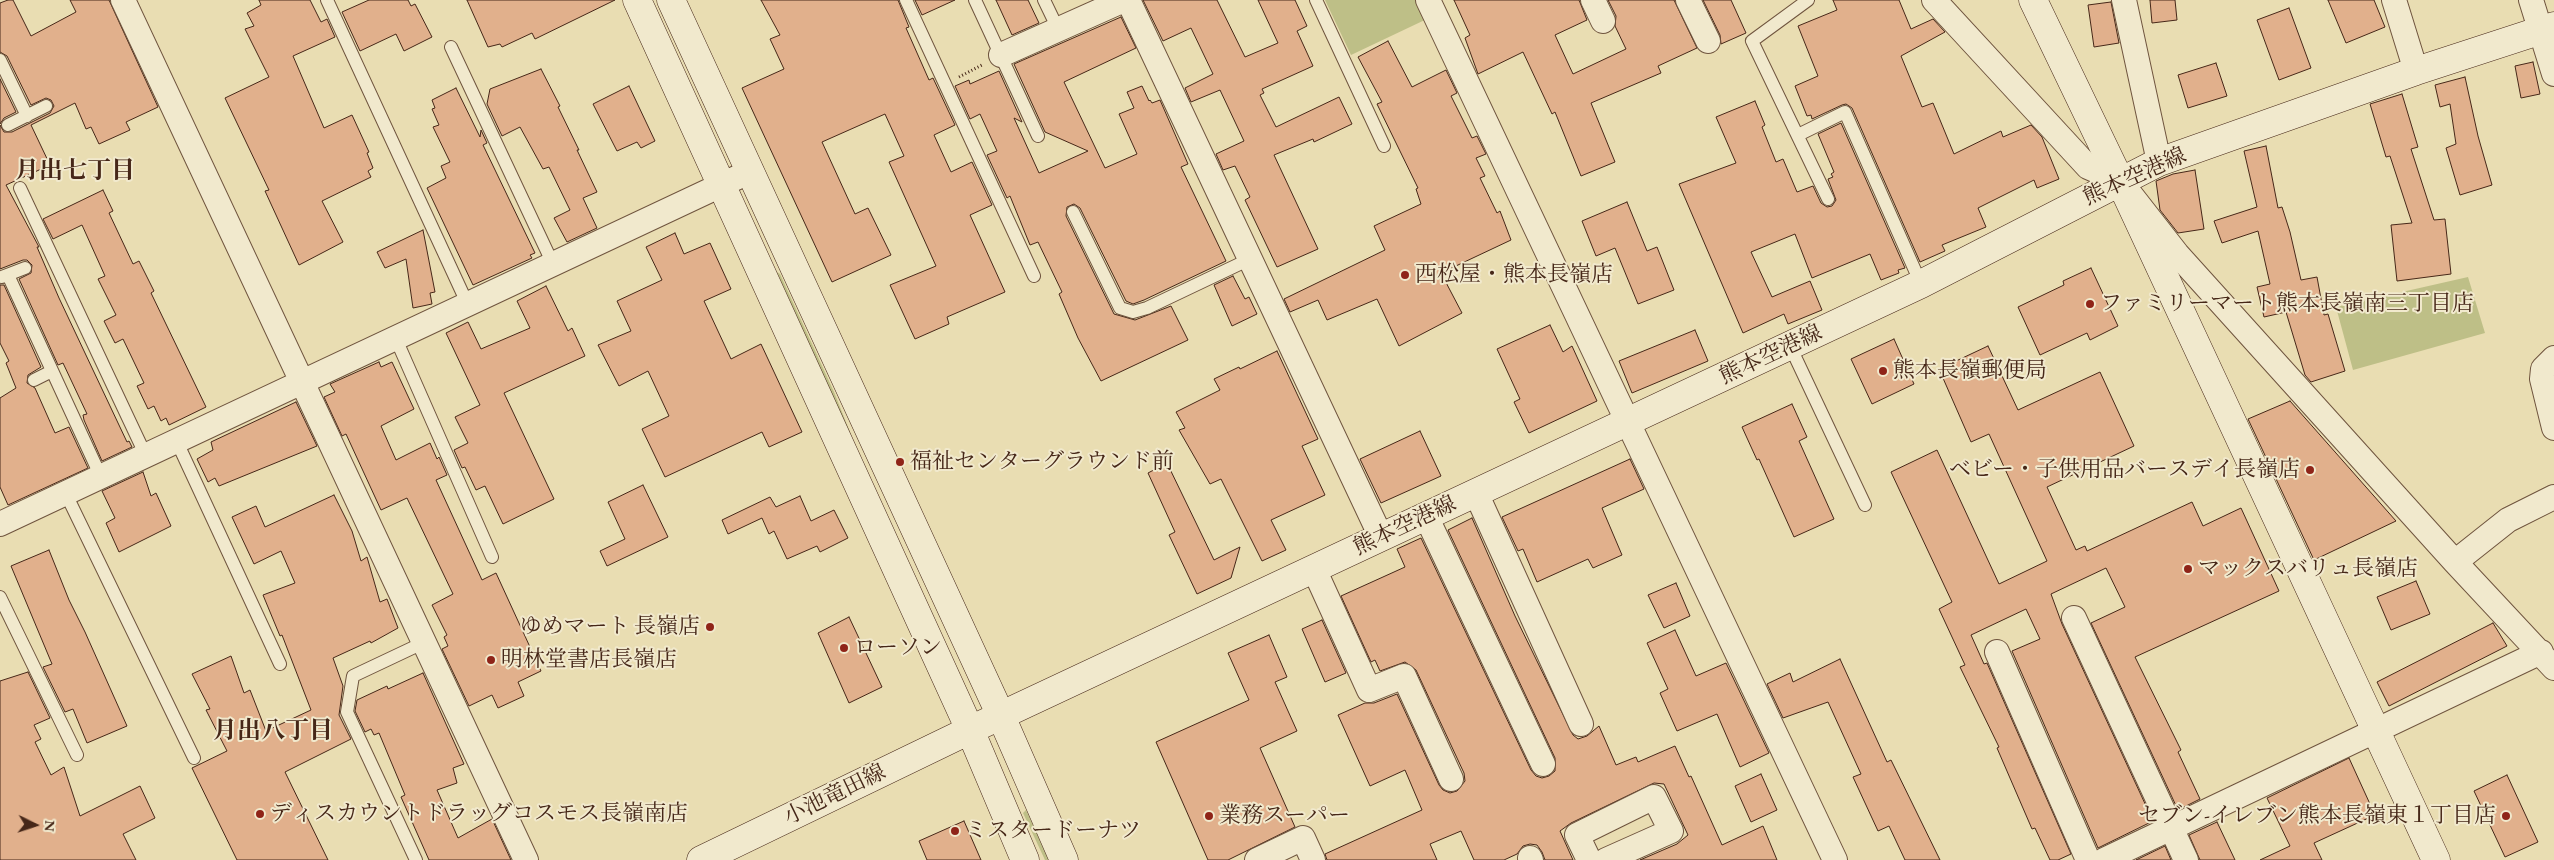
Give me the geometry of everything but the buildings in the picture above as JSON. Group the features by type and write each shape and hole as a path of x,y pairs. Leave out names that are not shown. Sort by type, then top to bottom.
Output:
{"street":[{"path":"122,0 526,860"},
{"path":"637,0 970,730 1025,860"},
{"path":"672,0 1001,716 1064,860"},
{"path":"1001,55 1124,0"},
{"path":"1128,0 1381,537"},
{"path":"1428,0 1626,422 1835,860"},
{"path":"1593,0 1603,21"},
{"path":"1688,0 1708,41"},
{"path":"1934,0 2088,166 2120,181 2177,254 2455,562 2547,660 2376,732 2104,860"},
{"path":"2032,0 2120,181 2436,860"},
{"path":"2124,0 2159,162"},
{"path":"2394,0 2416,71"},
{"path":"2531,0 2547,28 2554,74"},
{"name":"熊本空港線","path":"970,730 1921,284 2159,162 2416,71 2547,28"},
{"path":"0,524 750,171"},
{"path":"2554,358 2543,369 2542,379 2554,428"},
{"path":"1476,493 1581,724"},
{"path":"2455,562 2508,520 2554,497"},
{"path":"1426,516 1543,764"},
{"path":"1314,569 1369,690 1404,676 1451,779"},
{"path":"2074,618 2186,860"},
{"path":"1997,652 2088,860"},
{"name":"小池竜田線","path":"701,860 970,730"},
{"path":"1589,860 1577,835 1654,797 1671,831 1606,860"},
{"path":"1257,860 1303,838 1313,860"}],"lane":[{"path":"326,0 468,305"},
{"path":"906,0 1034,276"},
{"path":"975,0 1038,136"},
{"path":"1044,0 1058,29"},
{"path":"1316,0 1384,146"},
{"path":"1808,0 1752,41 1828,199"},
{"path":"450,47 553,264"},
{"path":"0,60 27,116"},
{"path":"8,125 46,106"},
{"path":"1798,135 1846,112 1921,284"},
{"path":"20,188 146,456"},
{"path":"1074,212 1120,308 1133,312 1147,308 1250,259"},
{"path":"25,268 4,277 52,371 101,477"},
{"path":"396,339 492,557"},
{"path":"1790,346 1865,505"},
{"path":"34,380 52,371"},
{"path":"177,442 280,664"},
{"path":"66,494 194,758"},
{"path":"0,597 77,755"},
{"path":"416,860 347,712 353,676 425,642"}],"path":[{"path":"953,80 1001,55"}],"green space":[{"path":"1325,0 1420,0 1429,18 1351,55"},
{"path":"777,272 780,274 834,392 862,462"},
{"path":"2468,277 2485,333 2353,370 2336,307"},
{"path":"1026,810 1049,860 1045,860 1023,813"}],"place":[{"name":"西松屋・熊本長嶺店","path":"1405,275"},
{"name":"ファミリーマート熊本長嶺南三丁目店","path":"2090,304"},
{"name":"熊本長嶺郵便局","path":"1883,371"},
{"name":"福祉センターグラウンド前","path":"900,462"},
{"name":"ベビー・子供用品バースデイ長嶺店","path":"2310,470"},
{"name":"マックスバリュ長嶺店","path":"2188,569"},
{"name":"ゆめマート 長嶺店","path":"710,627"},
{"name":"ローソン","path":"844,648"},
{"name":"明林堂書店長嶺店","path":"491,660"},
{"name":"ディスカウントドラッグコスモス長嶺南店","path":"260,814"},
{"name":"業務スーパー","path":"1209,816"},
{"name":"セブン-イレブン熊本長嶺東１丁目店","path":"2506,816"},
{"name":"ミスタードーナツ","path":"955,831"}],"district":[{"name":"月出七丁目","path":"75,171"},
{"name":"月出八丁目","path":"273,731"}]}
